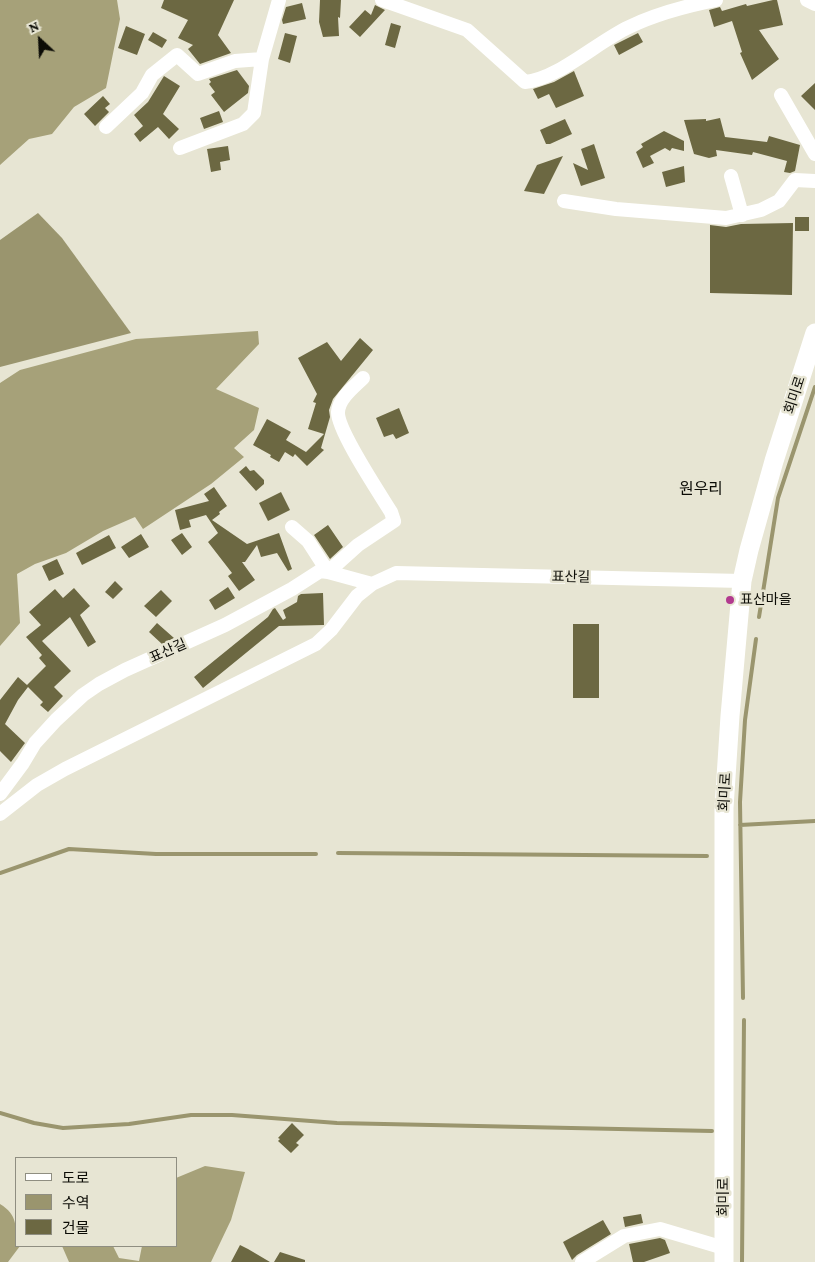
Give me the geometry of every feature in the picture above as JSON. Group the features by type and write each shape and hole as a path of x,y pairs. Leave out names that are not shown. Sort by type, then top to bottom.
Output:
{"street":[{"path":"180,148 243,124 254,113 262,59 279,0"},
{"path":"382,0 467,30 524,82 536,81 558,70 629,27 689,6 716,0"},
{"path":"807,0 815,4"},
{"path":"106,127 142,92 152,75 178,55 198,74 235,61 262,59"},
{"path":"781,95 815,154"},
{"path":"731,176 742,215"},
{"path":"564,201 616,208 726,218 761,210 779,201 795,180 815,181"},
{"name":"회미로","path":"724,1255 724,808 742,581 774,461 815,333"},
{"path":"328,572 358,545 394,521 391,512 346,436 338,412 343,398 363,378"},
{"path":"292,527 308,541 328,572 372,584"},
{"name":"표산길","path":"0,794 18,771 35,743 83,695 125,670 225,625 292,589 320,571 328,572"},
{"name":"표산길","path":"0,814 37,785 65,769 316,644 331,630 357,596 372,584 396,573 742,581"},
{"path":"582,1262 624,1236 660,1229 724,1255"}],"shaded area":[{"path":"0,0 117,0 120,19 106,88 74,107 52,134 29,139 0,165"},
{"path":"258,331 259,344 216,389 259,408 254,430 234,448 244,457 211,484 143,529 135,517 103,531 66,553 35,564 17,574 20,623 0,646 0,383 20,370 136,339"},
{"path":"205,1166 245,1172 231,1220 211,1262 69,1262 62,1247 114,1247 119,1258 139,1261 142,1247 178,1247 178,1177"},
{"path":"0,1204 13,1217 15,1222 15,1247 19,1247 8,1262 0,1262"}],"water":[{"path":"38,213 62,238 131,333 0,367 0,240"}],"building":[{"path":"164,0 234,0 218,35 231,53 200,64 188,49 193,45 178,38 188,20 161,8"},
{"path":"320,0 341,0 340,18 338,17 339,36 323,37 319,22"},
{"path":"777,0 783,25 759,30 779,59 752,80 740,53 742,52 732,21 714,27 709,10 720,7 722,11 746,4 747,6"},
{"path":"302,3 306,19 283,24 282,20 286,7"},
{"path":"375,5 385,10 360,37 349,27 365,10 371,15"},
{"path":"391,23 401,26 395,48 385,45"},
{"path":"126,26 145,34 137,55 118,48"},
{"path":"153,32 167,40 162,48 148,40"},
{"path":"285,33 297,36 290,63 278,59"},
{"path":"638,33 643,42 619,55 614,45"},
{"path":"237,70 249,86 248,93 224,112 211,95 215,92 209,84 211,82 209,79"},
{"path":"574,71 584,96 556,108 549,94 538,99 533,89 554,82"},
{"path":"164,76 180,86 163,114 179,129 169,139 158,127 140,142 134,134 143,126 134,115 148,102"},
{"path":"815,83 815,110 801,96"},
{"path":"103,96 110,104 105,108 109,112 95,126 84,114"},
{"path":"219,111 223,122 204,129 200,118"},
{"path":"720,118 725,137 767,142 769,136 800,145 795,171 790,173 784,172 787,161 753,152 752,155 716,150 717,156 709,158 694,154 684,120 706,119 706,121"},
{"path":"565,119 572,134 546,144 540,130"},
{"path":"664,131 684,141 684,151 672,148 670,151 665,148 650,156 654,163 643,168 636,152 643,147 641,144"},
{"path":"594,144 605,178 581,186 573,163 588,170 581,149"},
{"path":"228,146 230,160 220,162 221,170 211,172 207,149"},
{"path":"563,156 544,194 524,191 537,165"},
{"path":"684,166 685,182 666,187 662,172"},
{"path":"795,217 809,217 809,231 795,231"},
{"path":"793,223 792,295 710,293 710,225 726,227 741,224"},
{"path":"360,338 373,350 333,399 321,448 324,450 307,466 295,454 293,457 285,452 279,462 253,445 267,419 291,432 286,440 306,452 324,434 308,429 316,403 313,402 317,394 298,358 327,342 341,361"},
{"path":"399,408 409,433 396,439 393,434 384,437 376,418"},
{"path":"246,466 250,471 254,470 264,480 264,484 256,491 239,472"},
{"path":"214,487 227,506 212,520 247,544 279,533 292,569 288,571 277,553 261,557 257,545 245,562 242,562 255,580 239,591 228,576 232,573 208,542 218,533 206,515 189,520 191,527 180,530 175,510 209,501 204,494"},
{"path":"281,492 290,510 268,521 259,503"},
{"path":"328,525 343,547 330,559 314,535"},
{"path":"182,533 192,547 182,555 171,540"},
{"path":"141,534 149,547 129,558 121,547"},
{"path":"109,535 116,548 82,565 76,553"},
{"path":"57,559 64,574 49,581 42,566"},
{"path":"115,581 123,589 113,599 105,592"},
{"path":"228,587 235,598 215,610 209,600"},
{"path":"74,588 90,606 80,615 96,642 88,647 70,617 42,641 71,671 54,687 63,696 48,712 40,705 43,702 28,687 18,700 5,724 25,743 11,762 0,751 0,700 18,677 27,685 46,666 39,658 42,655 26,637 41,625 29,612 55,589 63,598"},
{"path":"161,590 172,601 156,617 144,606"},
{"path":"323,593 324,625 279,626 203,688 194,677 268,617 273,609 275,608 283,620 286,618 283,610 297,602 298,596 301,594"},
{"path":"157,623 174,638 162,644 149,632"},
{"path":"573,624 599,624 599,698 573,698"},
{"path":"292,1123 304,1135 296,1143 299,1145 291,1153 278,1141 280,1139 278,1138"},
{"path":"641,1214 643,1223 625,1227 623,1217"},
{"path":"603,1220 611,1234 572,1260 563,1242"},
{"path":"660,1238 665,1240 670,1253 644,1262 633,1262 629,1244"},
{"path":"240,1245 248,1249 270,1262 231,1262"},
{"path":"280,1252 305,1260 305,1262 274,1262"}],"waterway":[{"path":"759,617 778,498 815,387"},
{"path":"743,998 740,802 745,720 756,639"},
{"path":"740,825 815,821"},
{"path":"0,873 69,849 156,854 316,854"},
{"path":"338,853 707,856"},
{"path":"742,1262 744,1020"},
{"path":"0,1113 34,1123 63,1128 129,1124 191,1115 232,1115 337,1123 712,1131"}],"place":[{"name":"표산마을","path":"730,600"}],"district":[{"name":"원우리","path":"701,489"}]}
